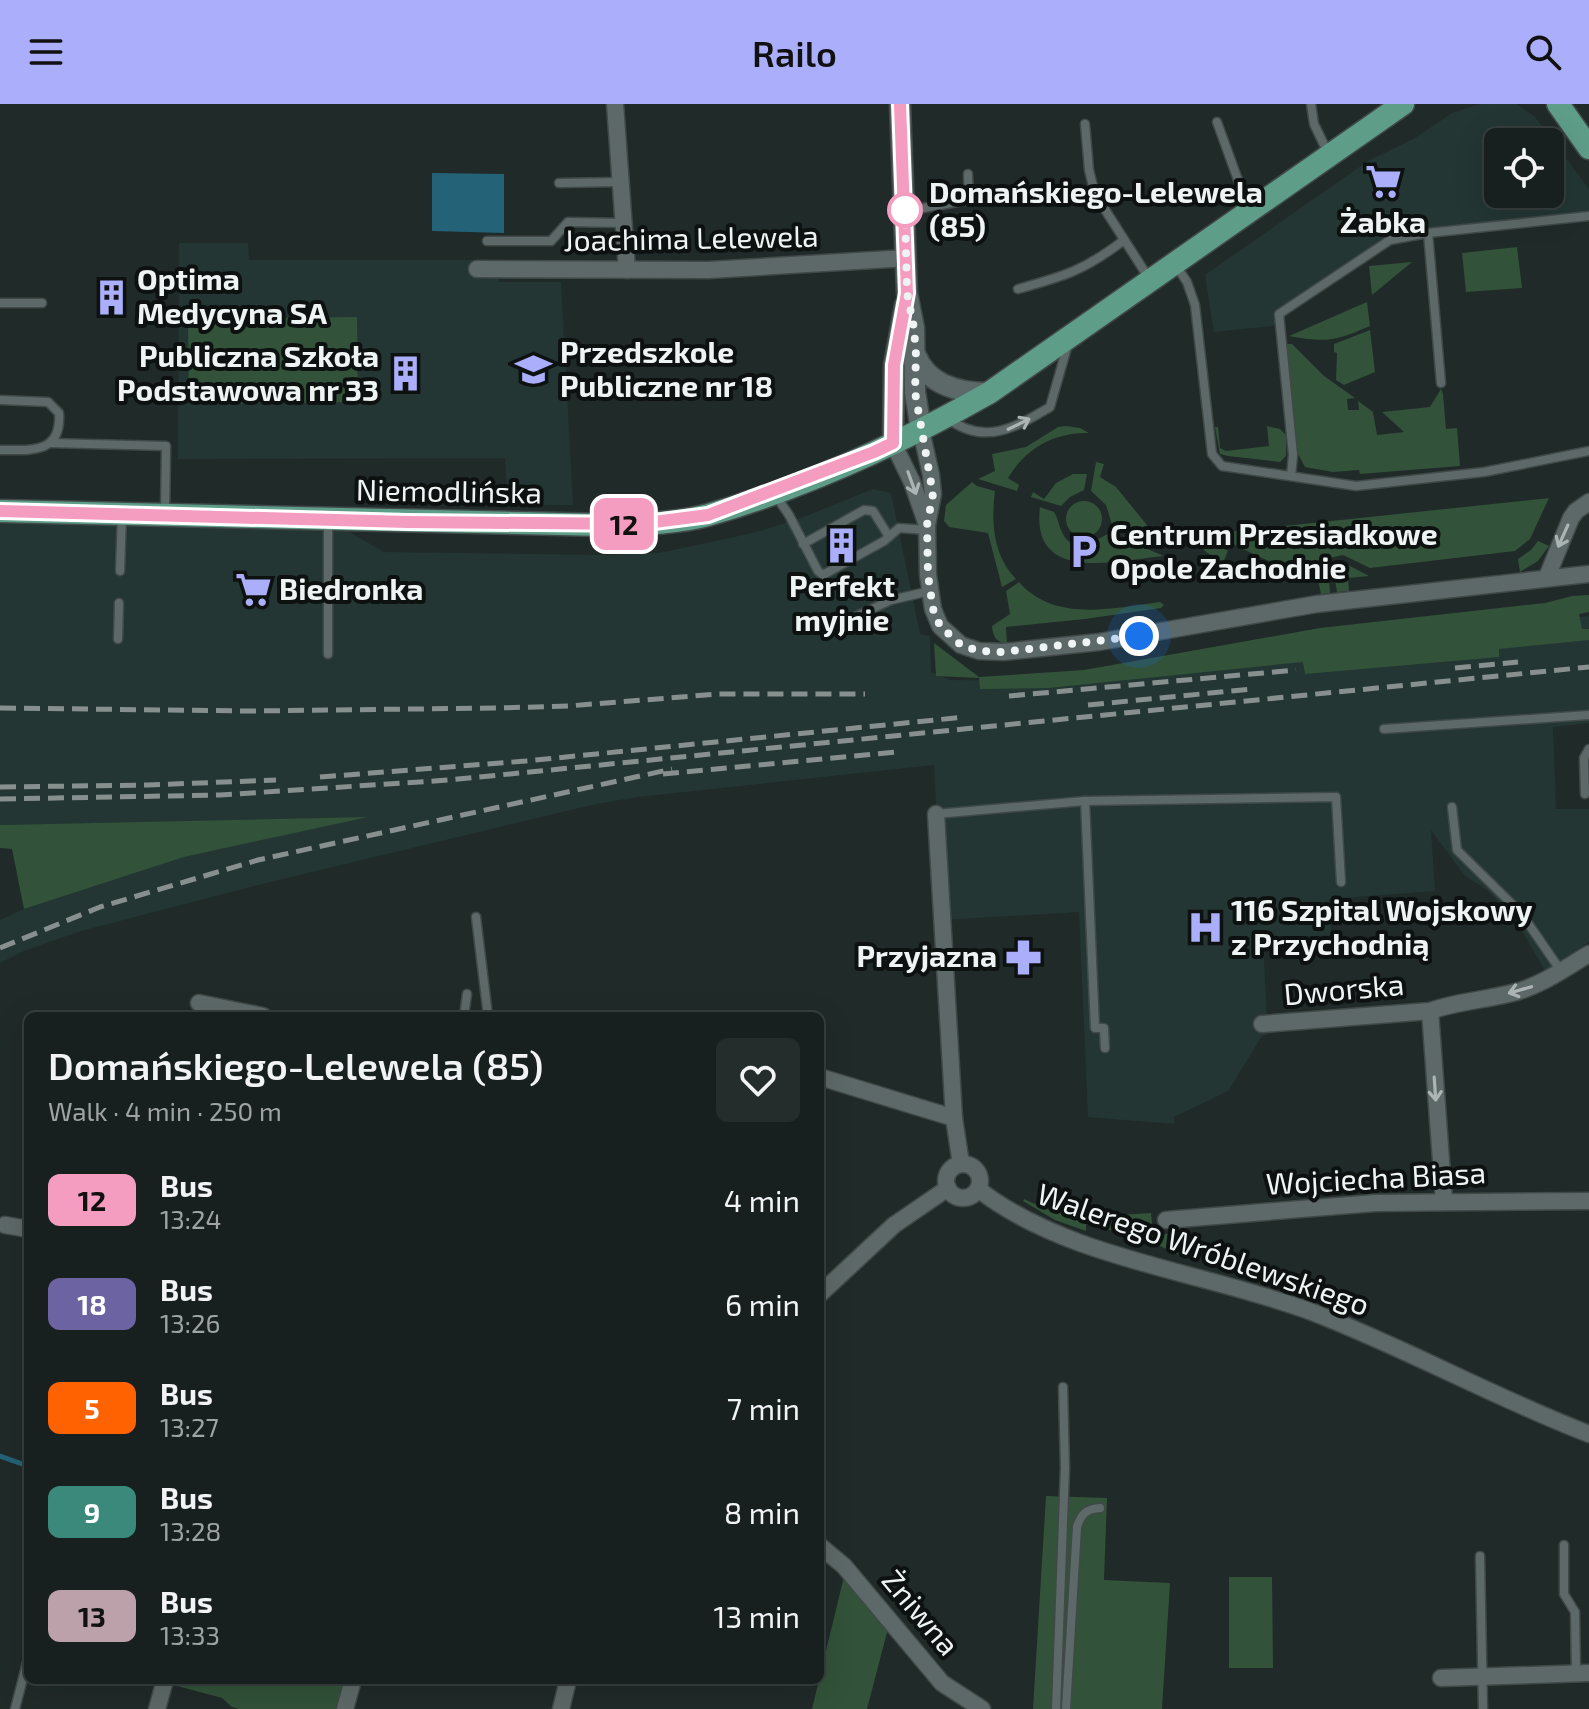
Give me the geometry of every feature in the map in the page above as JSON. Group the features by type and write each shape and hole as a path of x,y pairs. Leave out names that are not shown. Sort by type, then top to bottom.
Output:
{"main road":[{"name":"Niemodlińska","path":"0,511 639,524 708,515 840,467 921,430 989,393 1403,104"},
{"path":"1558,104 1589,148"}],"street":[{"path":"615,104 627,270"},
{"path":"900,104 907,293 894,365 893,443 912,482 927,528"},
{"name":"Joachima Lelewela","path":"477,269 775,268 907,258"},
{"path":"907,293 914,328 915,392 933,494 927,528 930,591 940,626 961,645 979,651 1003,652 1112,640 1317,604 1589,574"},
{"path":"916,355 920,367 941,383 962,391 989,393"},
{"path":"1547,577 1571,518 1589,502"},
{"path":"936,814 954,1118 961,1164"},
{"name":"Dworska","path":"1262,1024 1430,1011 1456,1002 1513,993 1547,980 1589,954"},
{"path":"199,1003 243,1012"},
{"name":"Dworska","path":"1430,1011 1444,1201"},
{"path":"824,1078 954,1118"},
{"path":"961,1164 972,1166 979,1174 978,1189 970,1196 960,1198 948,1188 949,1173 961,1164"},
{"path":"824,1290 894,1225 948,1188"},
{"name":"Walerego Wróblewskiego","path":"978,1189 1045,1230 1312,1312 1589,1434"},
{"name":"Wojciecha Biasa","path":"1166,1220 1375,1203 1589,1201"},
{"path":"5,1225 24,1228"},
{"name":"Żniwna","path":"824,1549 844,1566 942,1683 982,1709"},
{"path":"1441,1678 1582,1674"},
{"path":"157,1709 164,1684"},
{"path":"345,1709 352,1684"},
{"path":"561,1709 567,1684"}],"lane":[{"path":"1311,104 1314,124 1329,154"},
{"path":"1217,122 1242,191 1255,207"},
{"path":"1085,124 1089,170 1095,194 1150,280"},
{"path":"905,211 969,200 968,174"},
{"path":"559,183 622,182"},
{"path":"1291,476 1293,455 1279,314 1390,240 1589,216 1589,224"},
{"path":"487,241 551,241 568,222 624,223"},
{"path":"1428,233 1441,383"},
{"path":"1018,289 1070,274 1094,263 1124,240"},
{"path":"1175,263 1187,282 1195,305 1212,454 1222,466 1356,486 1484,472 1589,451"},
{"path":"0,303 42,303"},
{"path":"946,417 960,427 1007,430 1050,407 1071,335"},
{"path":"0,400 39,400 55,406 60,428 51,443"},
{"path":"0,450 33,450 51,443 166,446 165,516"},
{"path":"773,492 823,575 884,541 899,528 927,528"},
{"path":"803,544 864,510 873,511 888,535"},
{"path":"120,571 122,515"},
{"path":"328,520 328,654"},
{"path":"842,623 891,600 930,591"},
{"path":"118,639 119,603"},
{"path":"1384,729 1589,715"},
{"path":"1585,794 1584,758 1589,749"},
{"path":"936,814 1085,801 1336,797 1341,882"},
{"path":"1085,801 1095,1028 1104,1028 1105,1048"},
{"path":"1452,807 1457,850 1521,913 1562,972"},
{"path":"476,917 488,1012"},
{"path":"465,1012 467,994"},
{"path":"1056,1709 1065,1468 1063,1387"},
{"path":"1066,1709 1077,1527 1080,1516 1090,1508 1100,1508"},
{"path":"1564,1545 1564,1594 1575,1612 1582,1674"},
{"path":"1480,1556 1483,1709"},
{"path":"15,1709 24,1674"}],"shaded area":[{"path":"1480,104 1517,104 1535,117 1543,128 1484,128 1484,208 1564,208 1564,156 1589,189 1589,216 1390,240 1272,326 1214,332 1205,275 1368,161 1415,138 1452,113"},
{"path":"179,243 248,243 249,260 498,260 499,282 561,282 573,505 508,505 505,458 178,459"},
{"path":"873,489 891,493 920,634 930,636 931,672 950,680 1040,681 1589,616 1589,723 1553,727 1556,809 1589,809 1589,942 1545,971 1515,918 1487,890 1465,876 1431,830 1435,891 1329,899 1331,935 1263,940 1268,1035 1262,1036 1228,1091 1174,1117 1174,1124 1088,1117 1079,912 942,920 934,765 596,804 81,931 0,963 0,920 24,909 184,857 360,818 0,825 0,511 328,520 384,552 606,555 659,553 753,533 801,518"}],"green space":[{"path":"1517,247 1522,288 1466,292 1462,253"},
{"path":"1412,262 1372,295 1369,266"},
{"path":"1367,302 1370,326 1331,339 1289,336"},
{"path":"357,317 358,402 189,404 188,319"},
{"path":"1370,330 1375,372 1344,385 1336,380 1337,353 1334,352 1334,344"},
{"path":"1286,344 1292,344 1324,376 1355,398 1347,399 1348,410 1359,410 1358,401 1373,412 1377,435 1404,432 1382,412 1430,407 1441,389 1446,429 1457,428 1460,466 1360,474 1359,470 1333,472 1305,467 1297,452"},
{"path":"1066,426 1089,433 1053,439 1023,458 1008,478 1019,485 1017,491 978,479 995,471 992,454 1026,447 1058,427"},
{"path":"1267,426 1280,429 1286,435 1286,456 1280,462 1220,454 1215,427 1218,427 1220,448 1226,451 1269,446"},
{"path":"1096,462 1104,464 1100,477 1116,487 1164,546 1162,548 1113,528 1106,505 1091,491"},
{"path":"1073,474 1087,474 1084,490 1061,506 1031,497 1033,492 1044,499 1056,483"},
{"path":"972,482 995,491 995,538 1002,559 1016,579 1002,587 988,533 949,527 944,521 946,505"},
{"path":"1549,498 1530,539 1515,551 1370,568 1343,555 1330,558 1311,574 1303,573 1248,551 1218,533"},
{"path":"1084,501 1097,506 1102,519 1097,532 1084,537 1071,532 1066,519 1071,506"},
{"path":"1040,507 1054,512 1061,530 1071,543 1084,545 1110,533 1164,556 1102,563 1063,558 1049,548 1041,532"},
{"path":"1203,529 1228,551 1223,563 1206,552 1193,537"},
{"path":"1538,541 1549,546 1538,561 1520,572 1518,559"},
{"path":"1340,564 1369,576 1348,578 1349,591 1337,592 1335,580 1329,580 1330,593 1321,594 1318,580"},
{"path":"1019,582 1033,595 1067,608 1104,609 1160,602 1164,605 1161,608 1085,619 1006,627 1007,644 996,638 992,626 1010,614 1006,591"},
{"path":"1589,595 1589,612 1579,614 1582,629 1589,629 1589,640 1499,649 1499,657 1305,674 1303,662 1048,688 980,689 979,678 936,676 934,643 979,677 1084,670 1320,628 1545,603"},
{"path":"368,817 184,857 24,909 12,849 0,848 0,825"},
{"path":"1024,1199 1046,1209 1086,1216 1086,1231 1055,1220"},
{"path":"1151,1213 1154,1242 1102,1228 1102,1216"},
{"path":"1184,1233 1187,1259 1160,1246 1159,1234"},
{"path":"1046,1496 1107,1498 1104,1580 1170,1583 1162,1709 1033,1709"},
{"path":"845,1572 890,1621 867,1709 812,1709 818,1684 824,1684 824,1659"},
{"path":"1229,1577 1272,1577 1273,1668 1229,1668"},
{"path":"170,1684 351,1684 345,1709 239,1709 222,1698"}],"water":[{"path":"432,173 504,174 504,233 432,231"}],"waterway":[{"path":"0,1456 24,1465"}],"railway":[{"path":"1455,668 1518,662"},
{"path":"0,799 220,795 449,780 1589,667"},
{"path":"1009,696 1296,670"},
{"path":"1088,705 1252,689"},
{"path":"0,708 249,711 498,708 568,706 719,694 865,694"},
{"path":"320,777 526,761 965,717"},
{"path":"663,774 896,752"},
{"path":"0,948 100,907 258,860 672,769"},
{"path":"0,787 276,780"}],"bus line":[{"name":"12","path":"0,511 408,522 639,524 708,515 874,452 893,443 894,365 907,293 900,104"}],"place":[{"name":"Żabka","path":"1383,182"},
{"name":"Domańskiego-Lelewela (85)","path":"905,210"},
{"name":"Optima Medycyna SA","path":"111,297"},
{"name":"Przedszkole Publiczne nr 18","path":"534,370"},
{"name":"Publiczna Szkoła Podstawowa nr 33","path":"405,374"},
{"name":"Perfekt myjnie","path":"842,546"},
{"name":"Centrum Przesiadkowe Opole Zachodnie","path":"1084,552"},
{"name":"Biedronka","path":"253,590"},
{"name":"116 Szpital Wojskowy z Przychodnią","path":"1205,928"},
{"name":"Przyjazna","path":"1023,957"}],"route":[{"path":"905,210 907,293 916,355 915,392 933,494 927,525 928,575 933,609 940,626 961,645 979,651 1003,652 1139,636"}]}
